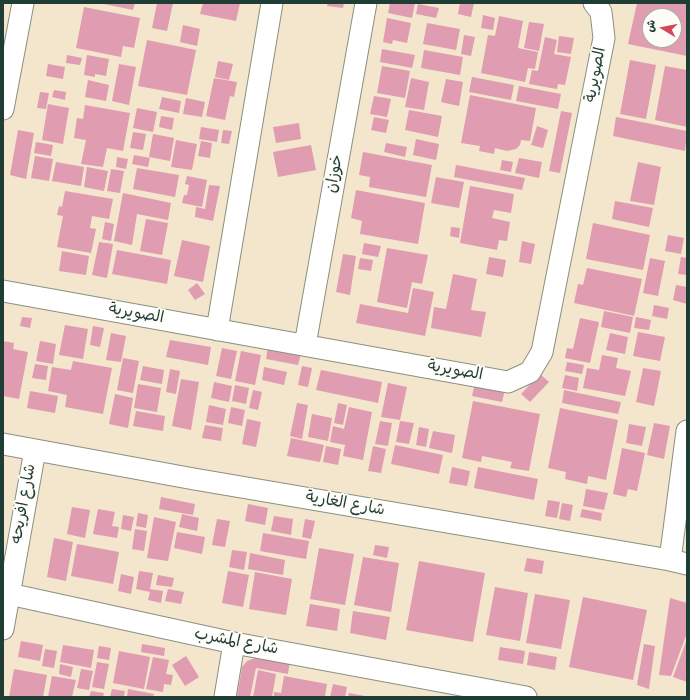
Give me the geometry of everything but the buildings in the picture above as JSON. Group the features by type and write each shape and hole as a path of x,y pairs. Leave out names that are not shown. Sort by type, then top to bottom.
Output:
{"street":[{"path":"3,109 24,3"},
{"path":"217,330 272,3"},
{"name":"خوزان","path":"306,345 366,3"},
{"name":"الصويرية","path":"3,291 508,382 530,372 542,352 604,38 601,12 594,3"},
{"path":"679,562 687,432"},
{"name":"شارع الغارية","path":"3,444 194,479 679,562"},
{"name":"شارع افريحه","path":"3,629 34,450"},
{"name":"شارع المشرب","path":"9,594 462,691 526,697"},
{"path":"224,697 234,643"}]}
